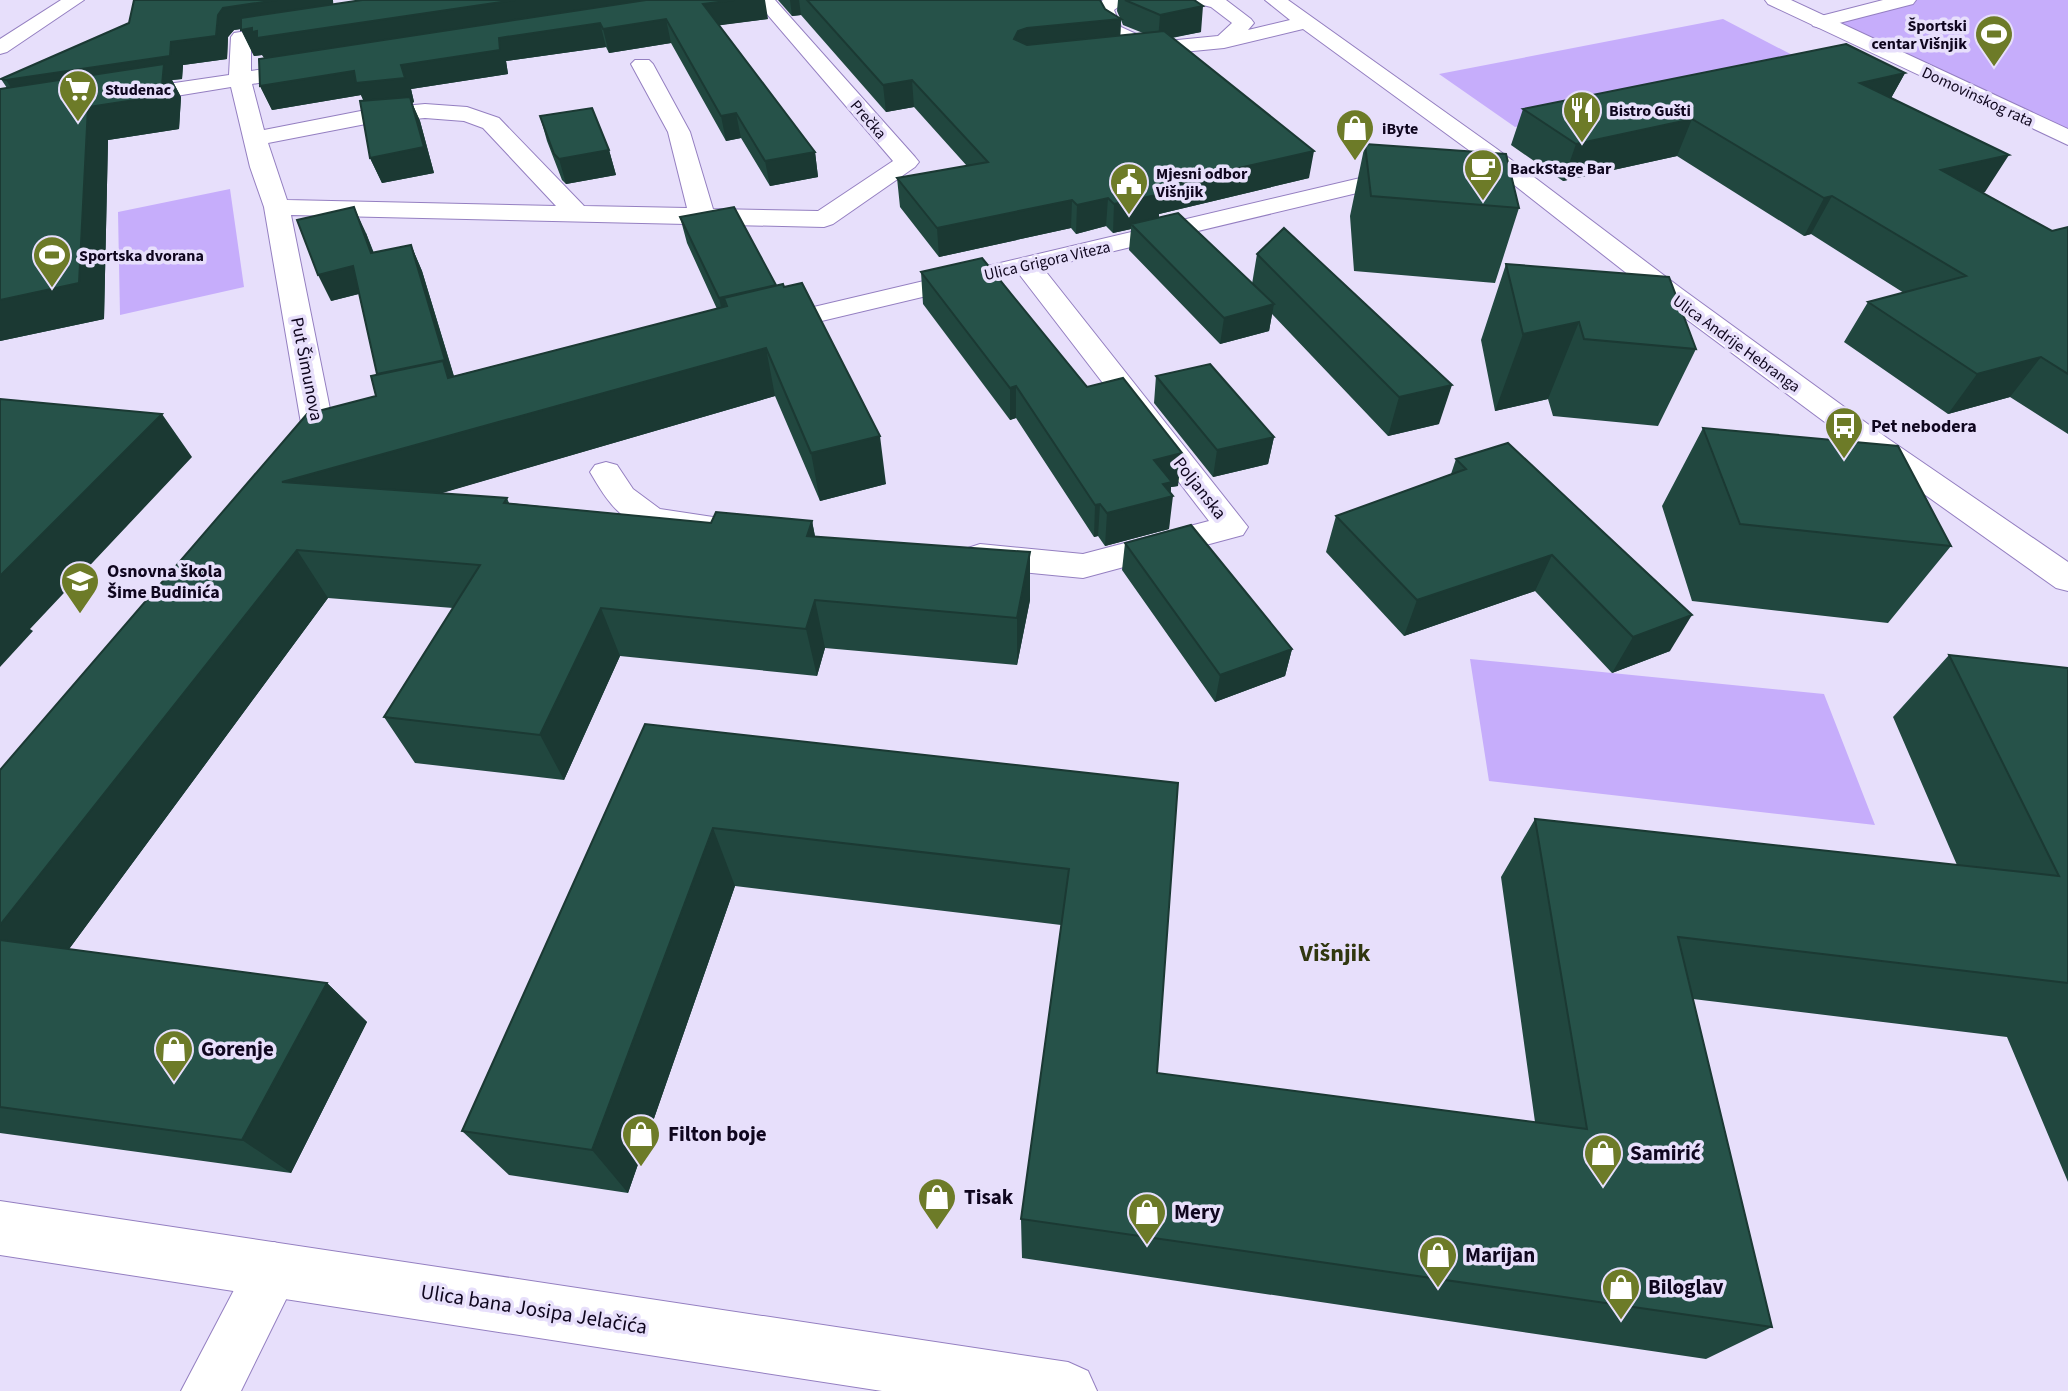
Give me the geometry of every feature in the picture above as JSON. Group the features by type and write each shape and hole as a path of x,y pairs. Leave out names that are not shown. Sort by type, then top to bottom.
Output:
{"street":[{"path":"0,48 74,0"},
{"name":"Prečka","path":"702,216 824,219 907,162 765,0"},
{"path":"1118,0 1103,8 1112,31 1153,48"},
{"path":"1206,0 1218,4 1244,23 1224,42"},
{"name":"Ulica Andrije Hebranga","path":"1275,0 1489,154 1672,295 1876,445 2068,579"},
{"name":"Domovinskog rata","path":"1775,0 2068,138"},
{"path":"1820,22 1906,0"},
{"path":"1115,52 1224,42 1305,23"},
{"name":"Put Šimunova","path":"320,25 241,37 240,79 262,167 277,207 321,435"},
{"path":"103,100 334,64"},
{"path":"277,207 702,216 679,132 642,64"},
{"path":"256,138 371,116 425,111 467,114 492,123 577,213"},
{"path":"1462,161 1489,154"},
{"name":"Ulica Grigora Viteza","path":"736,334 1436,167"},
{"name":"Poljanska","path":"954,553 1083,566 1231,527 1026,265"},
{"path":"606,472 621,497 651,519 734,528"},
{"name":"Ulica bana Josipa Jelačića","path":"0,1228 1068,1391"},
{"path":"210,1391 274,1269"}],"shaded area":[{"name":"Športski centar Višnjik","path":"1906,0 2068,0 2068,138 1820,22"},
{"path":"1723,19 1823,71 1515,127 1439,74"},
{"path":"230,189 244,287 120,315 118,212"},
{"path":"1470,659 1824,694 1875,825 1489,781"}],"building":[{"path":"134,0 277,0 223,8 218,15 216,36 171,42 170,56 1,79 129,23"},
{"path":"362,0 515,0 257,38 257,31 252,32 252,28 241,30 241,18"},
{"path":"646,0 734,0 703,4 815,152 765,161 736,113 721,116 666,19 603,29 600,23 499,38 500,50 401,65 405,78 356,83 354,71 260,86 259,59"},
{"path":"807,0 1100,0 1105,9 1121,19 1027,28 1018,31 1014,39 1027,45 1164,31 1314,151 1154,187 1161,194 1114,204 1108,198 1077,205 1072,200 937,228 897,178 988,162 912,80 883,85"},
{"path":"1125,0 1194,0 1203,6 1160,15"},
{"path":"1846,44 1905,73 1860,83 2009,155 1941,170 2052,231 2068,227 2068,374 2041,357 1977,374 1868,302 1966,276 1832,196 1824,198 1692,119 1576,144 1523,109"},
{"path":"164,64 161,96 88,107 79,283 0,300 0,89"},
{"path":"410,97 424,147 370,158 360,101"},
{"path":"592,108 609,150 559,159 554,154 540,116"},
{"path":"1365,144 1506,154 1519,208 1371,196"},
{"path":"354,207 371,253 411,245 445,360 377,374 353,266 318,275 297,220"},
{"path":"734,207 776,285 719,298 680,217"},
{"path":"1178,213 1274,304 1224,318 1131,224"},
{"path":"1284,228 1452,385 1399,397 1257,254"},
{"path":"982,258 1087,387 1123,378 1182,453 1154,460 1172,482 1163,484 1173,496 1107,513 1100,504 1095,505 1016,386 1010,388 921,272"},
{"path":"1506,264 1669,277 1696,349 1584,339 1579,322 1523,334"},
{"path":"802,283 880,436 811,453 766,348 282,482 507,498 504,503 711,523 716,512 812,521 807,536 1030,552 1017,618 815,600 806,629 601,608 540,735 384,717 480,565 297,550 0,925 0,770 307,414 376,396 371,376 443,361 448,378 727,306 724,298 783,284 784,287"},
{"path":"1210,364 1274,437 1217,450 1156,376"},
{"path":"0,399 162,414 0,576"},
{"path":"1703,428 1898,446 1951,546 1740,524"},
{"path":"1508,443 1692,615 1633,637 1552,555 1417,600 1336,516 1466,469 1456,459"},
{"path":"1191,525 1292,649 1220,675 1125,543"},
{"path":"1949,655 2068,668 2068,983 1678,937 1772,1327 1021,1219 1069,869 713,828 592,1150 462,1131 645,724 1178,783 1157,1073 1587,1129 1535,819 2059,876"},
{"path":"0,940 327,983 242,1140 0,1107"}],"place":[{"name":"Športski centar Višnjik","path":"1994,68"},
{"name":"Studenac","path":"78,123"},
{"name":"Bistro Gušti","path":"1582,144"},
{"name":"iByte","path":"1355,162"},
{"name":"BackStage Bar","path":"1483,202"},
{"name":"Mjesni odbor Višnjik","path":"1129,216"},
{"name":"Sportska dvorana","path":"52,289"},
{"name":"Pet nebodera","path":"1844,460"},
{"name":"Osnovna škola Šime Budinića","path":"80,615"},
{"name":"Gorenje","path":"174,1083"},
{"name":"Filton boje","path":"641,1168"},
{"name":"Samirić","path":"1603,1187"},
{"name":"Tisak","path":"937,1231"},
{"name":"Mery","path":"1147,1246"},
{"name":"Marijan","path":"1438,1289"},
{"name":"Biloglav","path":"1621,1321"}],"district":[{"name":"Višnjik","path":"1335,953"}]}
